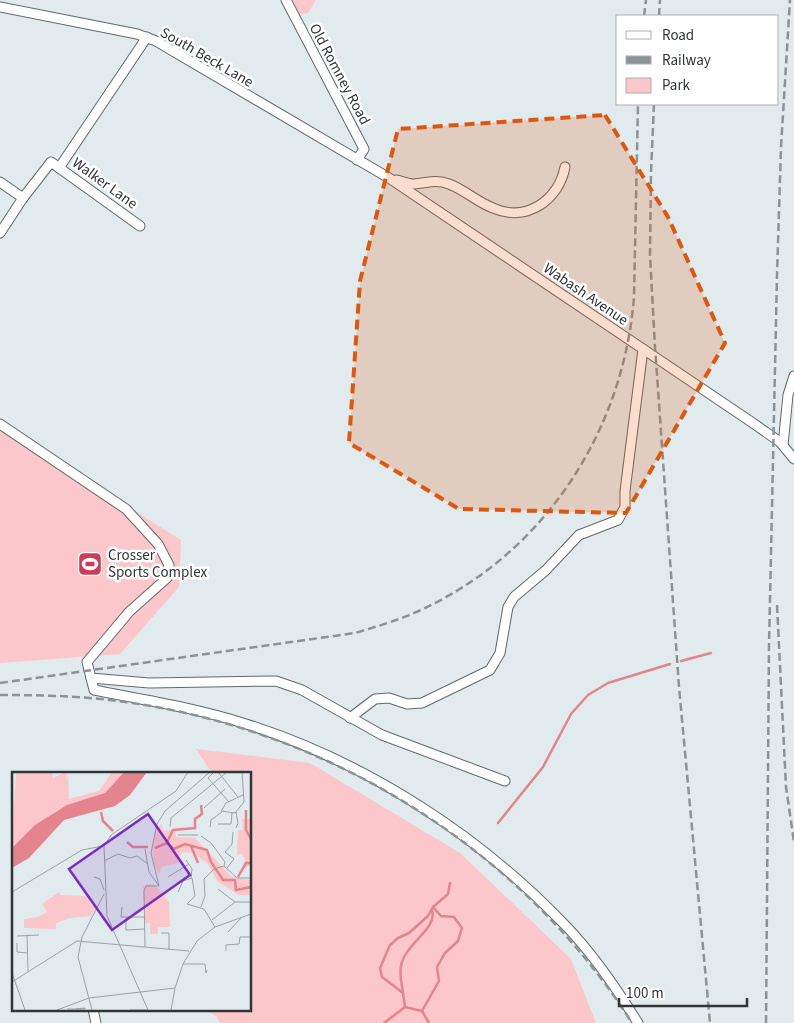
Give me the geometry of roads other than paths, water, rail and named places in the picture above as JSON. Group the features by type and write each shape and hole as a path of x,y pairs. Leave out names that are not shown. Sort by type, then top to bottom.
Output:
{"street":[{"name":"Old Romney Road","path":"286,0 364,149 358,160"},
{"name":"South Beck Lane","path":"0,7 147,37 358,160"},
{"path":"60,168 147,37"},
{"name":"Wabash Avenue","path":"358,160 389,178 783,445 794,459"},
{"name":"Walker Lane","path":"0,233 23,198 51,162 140,226"},
{"path":"389,178 413,184 433,180 448,183 494,210 516,212 533,209 547,202 558,189 565,167"},
{"path":"0,182 23,198"},
{"path":"350,718 375,699 389,698 407,704 422,702 490,670 500,653 508,606 514,598 546,570 579,536 611,524 622,515 625,507 625,491 643,349"},
{"path":"783,445 788,395 794,376"},
{"path":"0,424 86,483 100,490 134,517 166,556 170,571 163,582 112,630 87,662 94,690 181,706 245,723 280,736 373,779 424,810 492,858 567,927 601,968 638,1023"},
{"path":"91,678 149,683 276,681 302,690 350,718 397,742 469,766 505,781"},
{"path":"93,1010 96,1023"}],"waterway":[{"path":"681,661 711,653"},
{"path":"498,823 543,767 571,714 588,695 608,683 670,664"},
{"path":"384,1023 405,1007 422,1011 439,981 437,967 445,953 458,941 462,928 454,917 441,916 433,907 448,894 450,883"},
{"path":"405,1007 403,993 382,977 380,968 390,945 398,938 409,933 428,916 433,907"},
{"path":"403,993 401,966 408,950 430,924 433,917 432,910"},
{"path":"422,1011 429,1023"}],"railway":[{"path":"644,15 646,0"},
{"path":"659,15 660,0"},
{"path":"766,1023 769,646 777,275 781,147 790,0"},
{"path":"0,683 355,633 424,609 475,579 512,549 545,515 574,477 597,435 615,391 627,345 634,297 638,105"},
{"path":"654,105 650,255 655,347 679,687 710,1023"},
{"path":"777,605 786,787 794,842"},
{"path":"0,695 99,699 132,703 206,718 279,741 349,772 416,809 479,854 536,905 587,961 632,1023"}],"place":[{"name":"Crosser Sports Complex","path":"90,564"}]}
